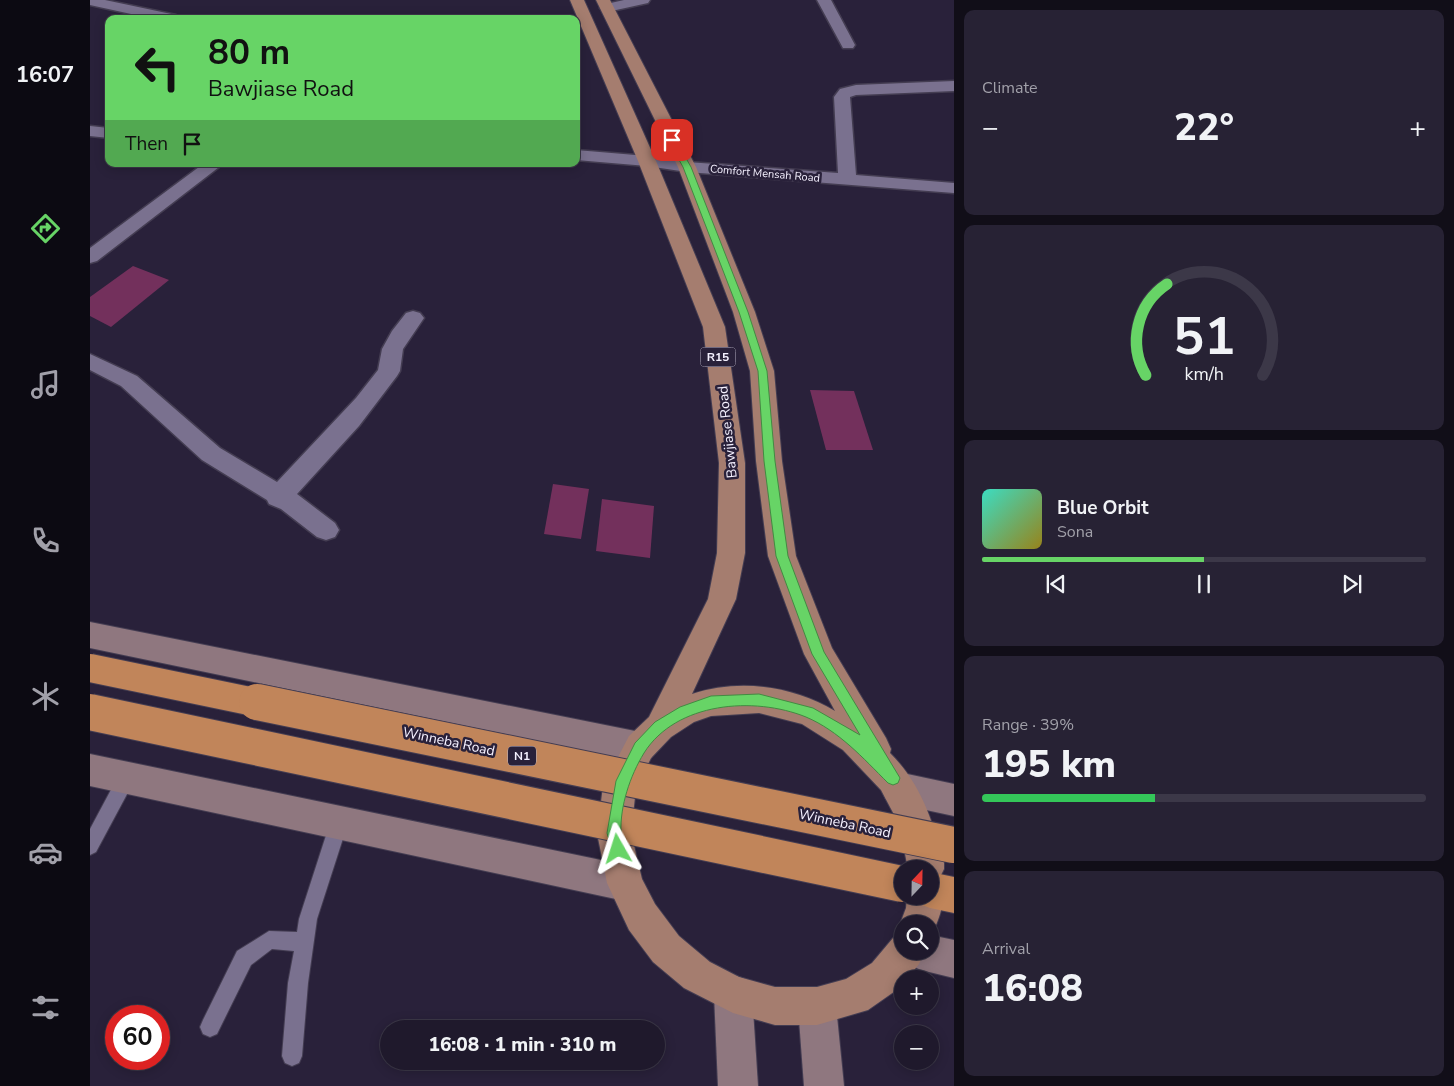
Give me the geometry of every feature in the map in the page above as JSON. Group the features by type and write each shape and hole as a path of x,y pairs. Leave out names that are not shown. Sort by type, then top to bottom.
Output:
{"highway":[{"name":"Winneba Road","path":"90,668 954,845"},
{"path":"90,712 894,882"},
{"path":"939,892 954,895"}],"main road":[{"name":"Bawjiase Road","path":"577,0 647,161 714,327 732,464 731,553 722,599 704,638 650,737 620,786 614,833 625,883 642,917 666,948 697,975 733,994 775,1006 817,1006 854,996 886,976 899,960"},
{"name":"R15","path":"605,4 687,167 744,312 762,371 769,461 782,556 819,654 896,783"},
{"path":"90,635 650,737 684,712 711,702 759,700 809,712 854,739 896,783 915,819 925,860"},
{"path":"90,770 625,883"},
{"path":"896,783 954,800"},
{"path":"939,955 954,959"},
{"path":"733,994 738,1086"},
{"path":"817,1006 824,1086"}],"street":[{"path":"605,4 643,0"},
{"path":"824,0 848,45"},
{"path":"90,2 156,15"},
{"path":"847,180 842,97 846,92 954,86"},
{"path":"90,131 105,133"},
{"name":"Comfort Mensah Road","path":"580,156 647,161 687,167 954,188"},
{"path":"90,257 210,167"},
{"path":"278,497 382,383 390,371 388,360 392,346 413,318"},
{"path":"90,362 129,381 211,454 278,497 290,502 326,530"}],"lane":[{"path":"90,846 127,778"},
{"path":"292,1056 298,983 308,918 339,823"},
{"path":"210,1027 244,958 269,940 304,942"}],"building":[{"path":"133,266 169,280 111,327 90,316 90,297"},
{"path":"810,390 854,391 873,450 826,450"},
{"path":"553,484 589,489 581,539 544,534"},
{"path":"602,499 654,506 650,558 596,551"}],"route":[{"path":"618,849 614,833 620,786 640,748 660,727 684,712 711,702 759,700 809,712 854,739 893,778 819,654 782,556 769,461 762,371 744,312 687,167 672,140"}]}
